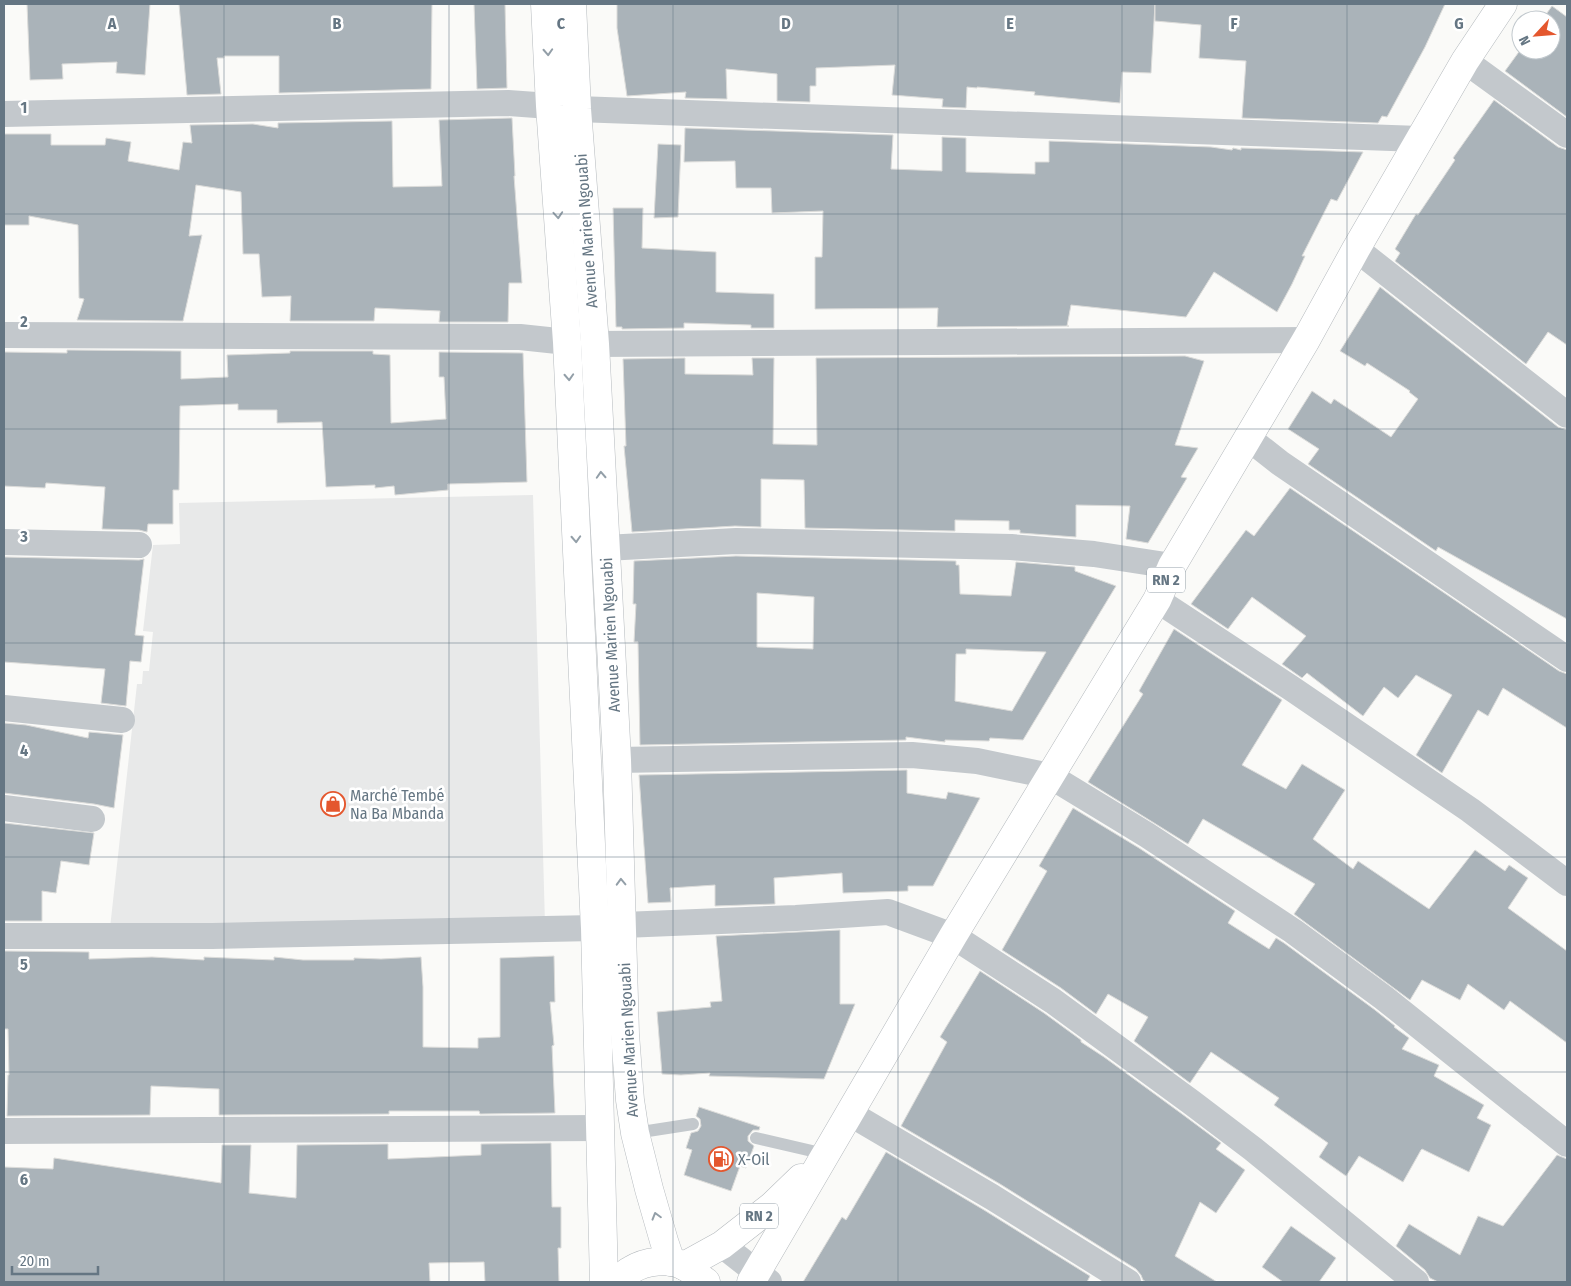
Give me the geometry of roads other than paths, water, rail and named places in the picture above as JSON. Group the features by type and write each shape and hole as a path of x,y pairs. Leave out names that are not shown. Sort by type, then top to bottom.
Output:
{"main road":[{"path":"546,4 550,106 567,342 595,928 604,1282"},
{"name":"Avenue Marien Ngouabi","path":"572,4 577,109 595,344 617,760 625,1034 630,1100 635,1133 654,1206 678,1264"},
{"name":"RN 2","path":"759,1279 825,1154 953,936 1157,600 1172,566 1306,340 1356,249 1465,61 1503,4"},
{"name":"RN 2","path":"616,1282 631,1270 650,1262 678,1264 722,1245 772,1206 825,1154"},
{"path":"678,1264 706,1282"}],"street":[{"path":"1465,61 1567,134"},
{"path":"4,114 508,103 550,106"},
{"path":"577,109 1420,139"},
{"path":"1356,249 1567,415"},
{"path":"4,335 510,336 567,342"},
{"path":"595,344 1306,340"},
{"path":"1248,437 1280,463 1567,659"},
{"path":"605,548 736,541 1010,547 1094,554 1172,566"},
{"path":"4,542 139,545"},
{"path":"1157,600 1470,810 1567,884"},
{"path":"4,708 122,720"},
{"path":"617,760 912,755 977,760 1050,776 1148,835 1293,931 1384,998 1567,1144"},
{"path":"4,808 92,819"},
{"path":"623,925 888,912 953,936 1054,1001 1192,1102 1253,1149 1416,1282"},
{"path":"4,936 212,936 595,928"},
{"path":"849,1113 992,1197 1128,1282"},
{"path":"4,1131 600,1128"},
{"path":"722,1245 759,1279"}],"lane":[{"path":"635,1133 693,1124"},
{"path":"756,1138 825,1154"}],"place":[{"name":"Marché Tembé Na Ba Mbanda","path":"333,804"},
{"name":"X-Oil","path":"721,1159"}]}
